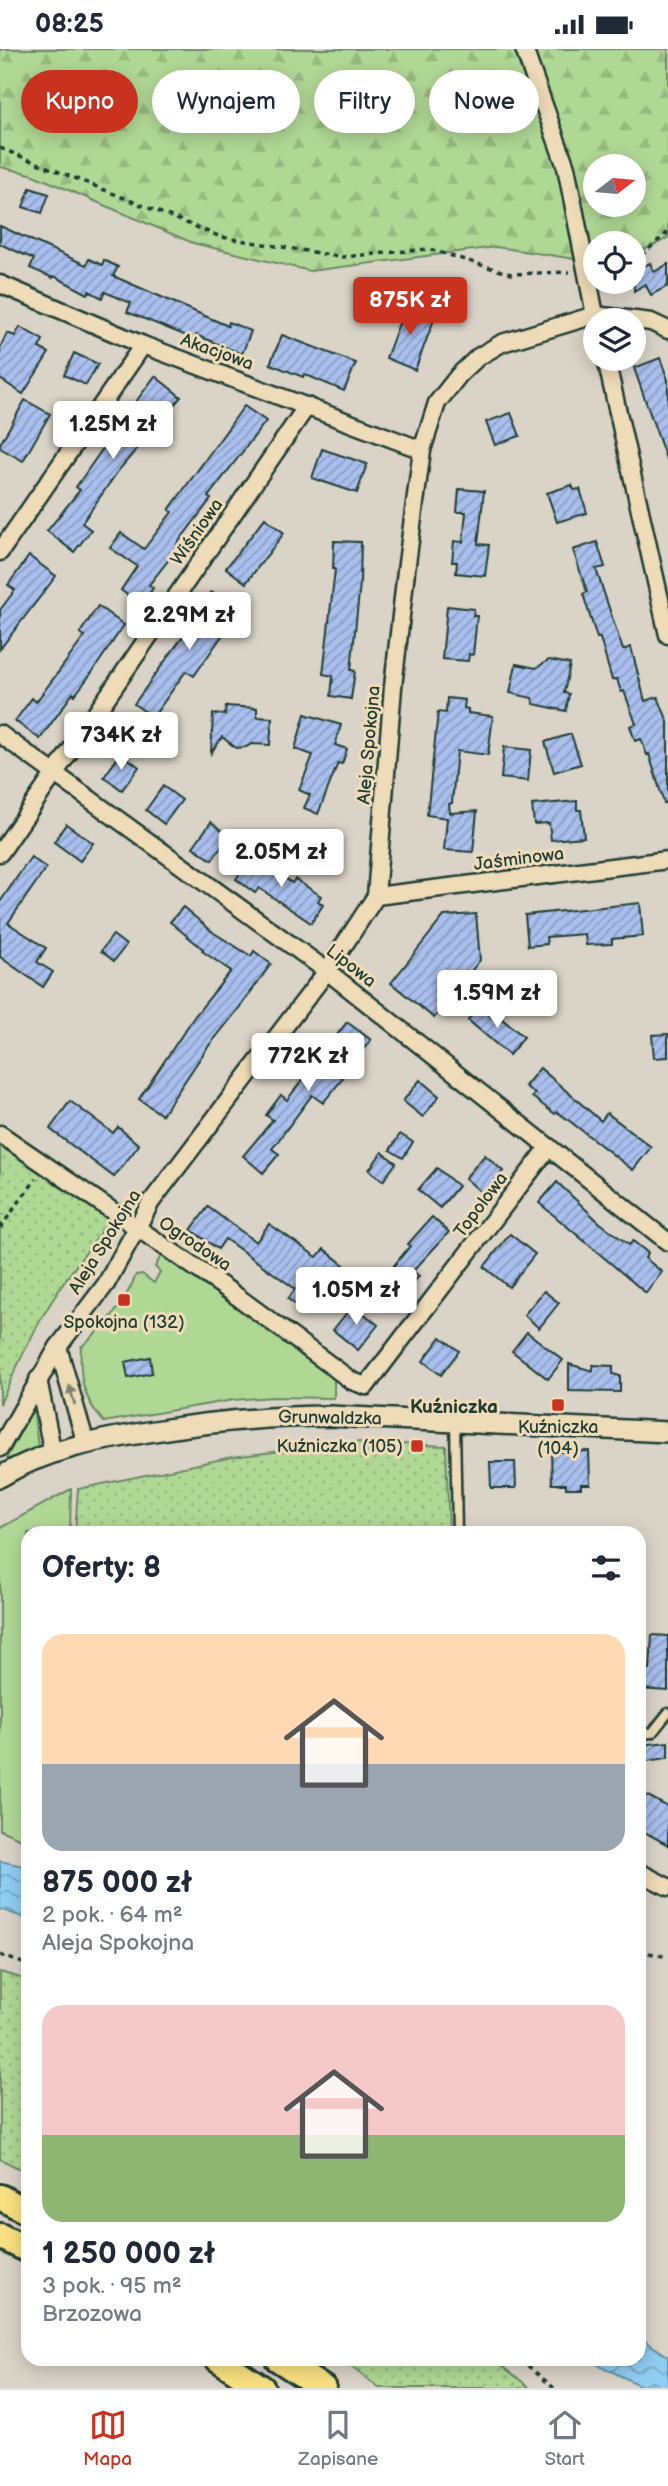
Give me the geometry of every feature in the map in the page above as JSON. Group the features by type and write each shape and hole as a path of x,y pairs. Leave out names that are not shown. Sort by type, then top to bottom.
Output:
{"main road":[{"path":"0,2197 21,2208"},
{"path":"0,2236 21,2246"},
{"path":"229,2366 262,2388"},
{"path":"289,2366 323,2388"}],"street":[{"path":"524,49 566,167 593,308"},
{"name":"Akacjowa","path":"0,284 144,345 422,450"},
{"name":"Aleja Spokojna","path":"0,1448 58,1347 106,1284 151,1202 327,971 376,896 393,687 422,450 437,403 459,375 478,357 502,342 583,321"},
{"path":"646,322 668,330"},
{"path":"0,552 144,345"},
{"path":"609,371 668,635"},
{"name":"Wiśniowa","path":"0,853 307,406"},
{"name":"Lipowa","path":"0,734 327,971 668,1242"},
{"name":"Jaśminowa","path":"376,896 668,860"},
{"name":"Ogrodowa","path":"0,1134 231,1292 352,1381 366,1386"},
{"name":"Topolowa","path":"366,1386 549,1147"},
{"path":"58,1347 86,1444"},
{"path":"38,1379 53,1454"},
{"name":"Grunwaldzka","path":"0,1477 53,1454 86,1444 215,1421 330,1416 668,1432"},
{"path":"646,1876 668,1887"}],"lane":[{"path":"455,1422 457,1526"},
{"path":"646,1733 652,1733 668,1713"}],"path":[{"path":"0,148 221,237 343,257 429,249 511,274 574,272"},
{"path":"646,251 668,232"},
{"path":"0,1228 46,1165"},
{"path":"646,1952 668,1957"},
{"path":"0,1955 21,1962"},
{"path":"528,2366 554,2388"}],"green space":[{"path":"0,49 668,49 668,238 646,249 646,231 583,231 583,260 496,247 310,271 193,243 31,174 0,167"},
{"path":"0,1131 109,1218 49,1306 26,1347 0,1404"},
{"path":"162,1254 292,1343 334,1377 334,1398 272,1397 233,1400 104,1422 91,1405 84,1387 81,1347 113,1314 136,1275 142,1274 154,1283 160,1272 155,1267"},
{"path":"33,1408 38,1447 9,1461 7,1457"},
{"path":"358,1442 446,1446 449,1526 75,1526 78,1489 232,1457"},
{"path":"71,1489 70,1526 21,1526 21,1839 0,1830 0,1528"},
{"path":"0,1972 21,1978 21,2170 0,2159"},
{"path":"350,2366 503,2366 530,2388 379,2388"}],"water":[{"path":"0,1861 21,1866 21,1916 0,1909"},
{"path":"646,2342 668,2356 668,2388 645,2388 601,2366 646,2366"}],"building":[{"path":"30,188 49,194 42,213 23,207"},
{"path":"0,226 86,265 89,259 102,265 104,260 118,267 113,276 228,326 229,322 251,331 242,354 196,335 194,339 127,312 131,303 105,292 102,298 89,291 88,294 54,276 53,278 30,268 34,259 0,244"},
{"path":"650,263 654,272 668,264 668,286 651,295 646,286 646,265"},
{"path":"406,305 435,317 415,370 386,358"},
{"path":"20,327 43,340 39,348 49,353 23,394 0,379 0,348 7,333 15,336"},
{"path":"282,335 356,363 344,391 304,374 303,377 270,364"},
{"path":"74,353 98,364 86,385 64,375"},
{"path":"660,358 668,380 666,459 635,371 646,371 646,363"},
{"path":"155,376 181,397 118,471 82,523 91,530 74,552 47,531 80,490 76,487 110,438 139,406 135,403"},
{"path":"25,400 50,414 23,461 0,448 0,444"},
{"path":"244,406 266,421 208,497 211,499 149,585 153,588 141,606 121,590 137,566 110,548 121,533 144,549"},
{"path":"511,413 520,436 495,445 486,422"},
{"path":"322,449 367,464 357,493 312,478"},
{"path":"572,485 574,490 580,489 587,513 557,522 547,493"},
{"path":"459,489 484,491 478,544 489,545 485,576 456,573 457,562 452,562 454,541 463,542 466,512 457,512"},
{"path":"265,518 284,533 246,583 226,568"},
{"path":"334,541 361,542 360,583 351,670 355,671 351,699 331,696 333,676 323,674 335,569"},
{"path":"597,542 605,567 596,569 623,650 631,647 645,701 658,697 668,722 668,803 664,803 649,754 647,755 641,739 635,741 630,726 636,724 624,691 621,692 617,679 612,680 583,594 587,592 573,550"},
{"path":"29,556 56,576 0,649 0,610 15,590 8,585"},
{"path":"211,592 240,610 194,676 186,671 153,717 134,704 194,621"},
{"path":"98,606 124,625 93,671 75,695 73,693 40,739 15,721 32,698 36,702 85,636 80,633"},
{"path":"447,606 474,609 473,616 477,616 473,655 469,654 468,661 442,659"},
{"path":"549,660 570,664 564,693 569,694 566,711 534,704 532,698 510,693 516,664 536,668"},
{"path":"447,698 465,700 464,708 468,709 468,713 493,716 488,755 457,751 452,803 449,804 450,813 477,811 473,852 444,850 447,818 427,815 438,712 446,713"},
{"path":"226,706 257,708 257,717 272,718 270,745 252,744 236,748 222,737 211,753 213,714 225,715"},
{"path":"305,714 341,725 335,745 347,749 342,764 338,763 318,814 304,808 310,795 299,790 313,755 295,749"},
{"path":"571,734 581,764 554,772 545,742"},
{"path":"504,747 531,750 528,781 501,778"},
{"path":"121,753 139,767 122,790 104,777"},
{"path":"163,786 182,800 164,824 146,810"},
{"path":"577,801 577,810 581,810 584,837 551,840 549,823 534,824 532,805"},
{"path":"211,822 229,836 212,860 193,847"},
{"path":"66,824 93,843 80,861 54,842"},
{"path":"253,855 292,883 295,879 321,896 318,901 323,905 311,923 259,888 255,893 236,879"},
{"path":"31,857 46,868 8,923 46,948 37,962 53,972 43,987 0,957 0,902"},
{"path":"640,903 643,936 612,939 612,944 586,945 585,934 546,937 547,944 528,946 525,915"},
{"path":"183,907 214,933 251,956 254,951 271,964 207,1048 162,1115 139,1099 194,1017 231,971 202,951 203,949 170,922"},
{"path":"476,914 480,960 434,1018 391,983 444,916"},
{"path":"113,935 126,945 114,961 101,951"},
{"path":"479,1006 494,1019 497,1015 524,1037 509,1055 468,1020"},
{"path":"347,1022 371,1040 323,1103 312,1095 272,1149 279,1154 263,1173 243,1156 273,1120 266,1115 281,1095 287,1100"},
{"path":"668,1034 668,1057 654,1058 652,1035"},
{"path":"540,1068 601,1121 607,1113 651,1147 633,1170 567,1119 557,1112 555,1114 532,1097 535,1094 525,1086"},
{"path":"420,1080 439,1096 423,1117 403,1101"},
{"path":"70,1101 113,1133 118,1127 139,1145 114,1177 50,1129"},
{"path":"400,1134 413,1142 403,1158 390,1150"},
{"path":"382,1152 396,1163 383,1181 369,1170"},
{"path":"485,1155 503,1171 483,1194 465,1178"},
{"path":"437,1168 458,1186 440,1208 418,1190"},
{"path":"557,1182 599,1222 629,1245 633,1241 648,1253 645,1258 662,1272 646,1293 539,1203"},
{"path":"208,1207 256,1242 269,1224 317,1257 324,1249 355,1274 342,1291 331,1282 309,1314 288,1299 295,1289 290,1285 225,1239 218,1249 191,1230"},
{"path":"432,1217 449,1232 413,1271 419,1276 403,1295 383,1279"},
{"path":"510,1234 535,1254 509,1287 484,1267"},
{"path":"544,1291 559,1303 539,1328 524,1315"},
{"path":"353,1305 378,1325 358,1350 333,1330"},
{"path":"527,1332 563,1360 548,1379 512,1351"},
{"path":"441,1337 459,1351 441,1375 423,1361"},
{"path":"150,1357 152,1373 128,1378 125,1362"},
{"path":"569,1364 593,1371 593,1365 613,1366 613,1374 620,1376 620,1392 569,1391"},
{"path":"589,1451 590,1484 581,1484 581,1488 566,1488 566,1484 552,1484 551,1452"},
{"path":"490,1462 515,1462 516,1488 491,1488"},
{"path":"652,1635 668,1636 668,1691 646,1689 646,1669 650,1669"},
{"path":"668,1742 668,1758 646,1761 646,1744"},
{"path":"646,1795 668,1807 668,1845 646,1833"}],"place":[{"name":"Spokojna (132)","path":"124,1300"},
{"name":"Kuźniczka (104)","path":"558,1405"},
{"name":"Kuźniczka (105)","path":"417,1446"}],"district":[{"name":"Kuźniczka","path":"454,1407"}]}
